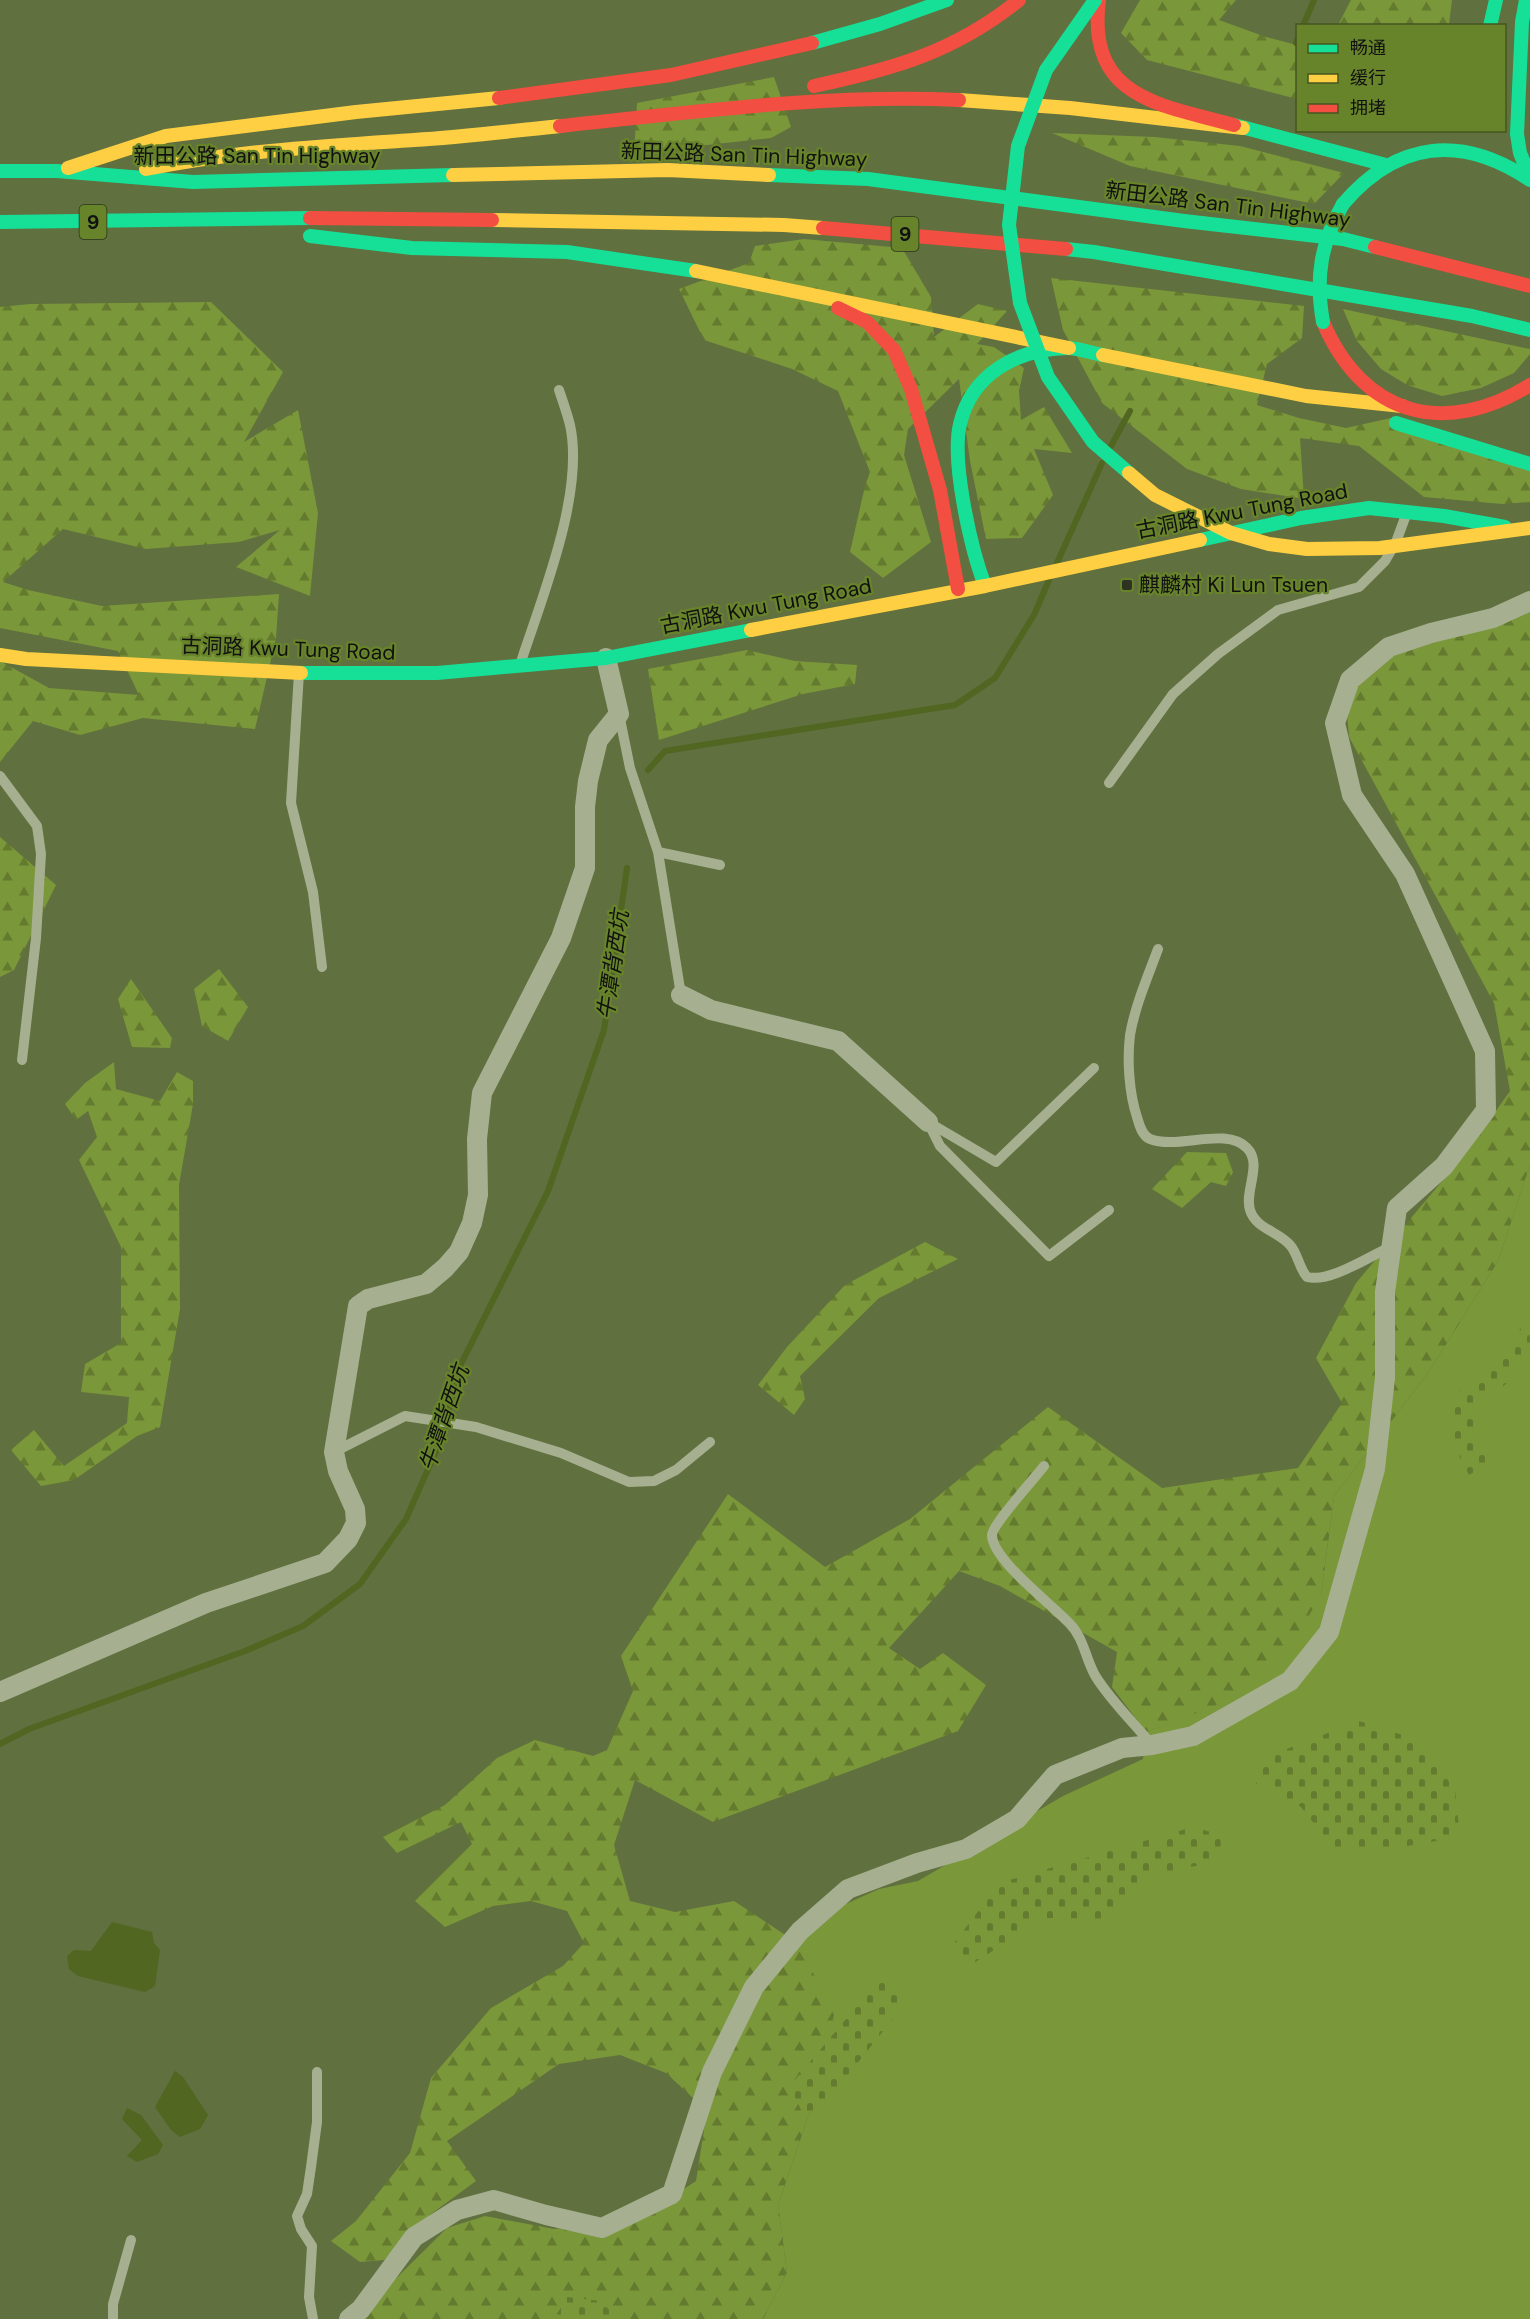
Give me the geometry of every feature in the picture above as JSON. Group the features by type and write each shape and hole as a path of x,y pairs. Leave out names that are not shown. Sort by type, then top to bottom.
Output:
{"main road":[{"path":"57,171 165,136 671,75 808,44 870,27 947,0"},
{"path":"600,123 876,73 936,54 980,29 1019,0"},
{"path":"1097,0 1098,38 1105,60 1127,86 1150,101 1324,151 1386,165"},
{"path":"1097,0 1064,39 1034,95 1018,143 1009,214 1012,266 1027,330 1049,381 1086,434 1108,459 1133,480 1167,503 1198,520 1232,534 1265,543 1298,549 1368,550 1530,528"},
{"path":"1490,24 1496,0"},
{"path":"1526,0 1522,21 1518,79 1517,134 1520,153 1530,178"},
{"path":"1518,79 1530,122"},
{"path":"112,177 191,159 452,138 843,100 946,99 1002,102 1243,128"},
{"path":"1437,152 1448,138"},
{"path":"1474,425 1402,405 1380,395 1361,381 1345,364 1332,344 1323,322 1318,291 1319,260 1332,222 1343,204 1362,184 1386,165 1400,158 1437,152 1460,152 1483,156 1505,164 1530,178"},
{"name":"新田公路 San Tin Highway","path":"0,171 57,171 193,182 668,170 868,179 1184,221 1343,239 1530,286"},
{"name":"9","path":"0,222 351,218 772,225 819,228 1094,252 1472,316 1530,330"},
{"path":"185,221 275,232"},
{"path":"298,235 412,249 567,252 701,272 1306,396 1530,464"},
{"path":"813,296 867,321 894,350 911,389 940,490 958,589"},
{"path":"985,586 978,569 960,479 956,433 964,409 977,388 1014,358 1034,352 1070,348"},
{"path":"1432,413 1458,415 1483,410 1501,403 1530,386"},
{"path":"1306,396 1402,405"},
{"name":"古洞路 Kwu Tung Road","path":"0,655 26,659 299,673 437,673 606,658 958,589 985,586 1301,518 1369,508 1444,516 1530,534"}],"street":[{"path":"349,2319 361,2309 414,2237 457,2211 494,2200 602,2228 672,2194 708,2082 754,1987 800,1931 848,1889 917,1863 966,1849 1017,1819 1055,1775 1122,1748 1152,1745 1193,1736 1290,1681 1329,1632 1375,1469 1385,1378 1385,1292 1397,1208 1444,1166 1486,1110 1485,1051 1405,874 1352,795 1335,723 1350,680 1389,647 1431,633 1493,618 1530,601"},
{"path":"0,1692 206,1603 325,1563 348,1539 356,1523 355,1509 338,1471 334,1452 358,1306 368,1299 426,1284 459,1252 472,1223 478,1195 477,1139 482,1093 561,938 585,868 585,807 588,780 597,740 619,714 606,658"},
{"path":"681,995 711,1010 838,1041 928,1122"}],"lane":[{"path":"520,666 570,502 572,445 570,426 559,390"},
{"path":"1109,783 1173,694 1218,654 1278,610 1359,587 1377,572 1396,542 1407,512"},
{"path":"299,673 291,803 313,892 322,966"},
{"path":"619,714 630,768 658,852 681,995"},
{"path":"0,776 37,826 40,854 36,938 22,1060"},
{"path":"658,852 720,865"},
{"path":"1158,949 1130,1036 1130,1096 1145,1136 1164,1142 1233,1139 1249,1149 1253,1158 1248,1200 1253,1218 1288,1244 1307,1277 1315,1279 1329,1276 1392,1246"},
{"path":"928,1122 996,1162 1094,1068"},
{"path":"928,1122 940,1146 1049,1256 1109,1210"},
{"path":"334,1452 405,1416 476,1427 561,1453 629,1482 654,1481 669,1474 710,1442"},
{"path":"1044,1466 993,1528 993,1542 999,1552 1040,1598 1071,1624 1097,1679 1152,1745"},
{"path":"313,2319 309,2296 312,2246 301,2229 297,2216 307,2194 311,2167 316,2122 317,2072"},
{"path":"113,2319 113,2304 131,2240"}],"green space":[{"path":"1140,0 1236,0 1219,20 1266,37 1296,45 1296,99 1147,60 1121,33"},
{"path":"1351,0 1452,0 1449,24 1339,24"},
{"path":"774,77 791,127 771,138 634,153 637,103"},
{"path":"1052,133 1155,137 1240,146 1344,173 1314,204 1130,166"},
{"path":"804,239 902,248 931,297 934,337 978,304 1007,311 977,344 994,347 1024,368 1019,391 1021,420 1044,407 1072,453 1034,449 1053,495 1022,538 986,539 970,461 959,379 908,429 904,455 931,542 883,578 850,552 870,472 838,391 792,369 704,340 679,289 749,263 755,246"},
{"path":"1051,278 1304,306 1302,338 1267,364 1257,405 1299,418 1346,428 1391,418 1530,463 1530,502 1502,504 1424,497 1359,446 1300,438 1304,499 1241,489 1187,469 1102,403 1063,330"},
{"path":"211,302 283,372 244,442 298,410 318,513 310,596 236,567 280,530 239,542 146,549 63,529 3,582 28,590 102,606 279,594 276,638 255,729 143,718 80,735 33,721 0,762 0,661 49,688 139,695 118,651 0,628 0,307 30,304"},
{"path":"1343,309 1530,349 1530,354 1514,373 1481,388 1442,396 1407,385 1381,369 1357,341"},
{"path":"1530,597 1530,1164 1498,1261 1428,1373 1334,1496 1321,1595 1284,1658 1213,1707 1146,1732 1112,1687 1117,1652 1000,1586 959,1571 889,1648 920,1669 943,1653 986,1685 958,1731 713,1822 635,1780 614,1845 630,1901 675,1912 734,1901 799,1944 834,2015 814,2099 778,2205 787,2272 763,2319 355,2319 447,2228 485,2216 554,2229 640,2218 696,2181 707,2111 666,2073 620,2055 559,2064 447,2141 476,2181 431,2214 384,2260 360,2262 331,2241 356,2221 410,2153 431,2078 491,2008 563,1966 584,1943 567,1911 531,1901 493,1906 445,1927 415,1901 472,1844 461,1822 397,1853 383,1837 445,1805 497,1758 535,1740 593,1756 607,1750 633,1691 621,1656 728,1494 825,1567 910,1519 1048,1407 1162,1488 1298,1468 1342,1403 1316,1358 1356,1283 1466,1153 1510,1091 1494,1003 1349,737 1345,688 1431,629"},
{"path":"747,650 795,661 857,665 855,684 803,694 659,740 648,669"},
{"path":"0,837 56,885 14,970 0,977"},
{"path":"219,969 248,1007 228,1041 202,1026 194,989"},
{"path":"131,979 172,1038 170,1048 132,1047 118,999"},
{"path":"114,1062 116,1089 160,1101 177,1072 193,1081 193,1104 179,1185 180,1309 160,1427 137,1436 74,1480 41,1486 11,1450 34,1430 64,1466 127,1423 129,1397 81,1392 85,1364 121,1343 121,1247 79,1160 97,1137 88,1111 76,1120 65,1104 85,1083"},
{"path":"1187,1152 1226,1153 1233,1172 1226,1186 1211,1182 1182,1208 1152,1189"},
{"path":"1530,1164 1530,2319 763,2319 787,2272 778,2205 814,2099 799,1944 837,1908 879,1889 918,1881 1063,1796 1143,1759 1146,1732 1213,1706 1321,1595 1334,1496 1428,1373 1498,1261"},
{"path":"925,1242 958,1259 879,1298 800,1376 805,1399 794,1415 758,1385 787,1347 845,1285"},
{"path":"1527,1320 1530,1322 1530,1350 1507,1383 1473,1411 1478,1439 1491,1462 1469,1475 1455,1448 1451,1397 1493,1366"},
{"path":"1359,1721 1421,1741 1455,1790 1460,1837 1395,1848 1334,1849 1301,1807 1256,1784 1269,1756"},
{"path":"1193,1827 1221,1835 1220,1861 1156,1874 1109,1919 1044,1918 969,1966 953,1945 999,1883"},
{"path":"882,1976 908,2000 819,2111 802,2112 790,2086"},
{"path":"567,2297 601,2301 617,2319 554,2319"}],"shaded area":[{"path":"112,1922 152,1932 154,1943 160,1950 155,1986 145,1992 78,1976 69,1969 67,1956 74,1950 91,1951"},
{"path":"175,2071 183,2077 208,2115 200,2129 180,2137 171,2130 155,2107"},
{"path":"127,2108 141,2115 163,2145 158,2154 137,2162 127,2156 142,2140 122,2119"}],"waterway":[{"path":"1304,24 1314,0"},
{"path":"1111,446 1130,411"},
{"path":"1057,563 1102,463"},
{"path":"648,770 665,751 955,705 995,678 1034,615 1049,580"},
{"name":"牛潭背西坑","path":"0,1744 29,1729 245,1651 303,1626 360,1584 406,1519 441,1440 460,1366 548,1191 604,1030 627,868"}],"traffic: fast":[{"path":"812,43 880,24 947,0"},
{"path":"1095,0 1046,70 1018,146 1009,225 1020,303 1048,377 1093,442 1129,473"},
{"path":"1490,24 1496,0"},
{"path":"1526,0 1522,22 1517,134 1520,153 1530,177"},
{"path":"1234,125 1386,165"},
{"path":"1343,204 1364,183 1385,167 1408,157 1431,151 1455,151 1479,155 1504,165 1530,180"},
{"path":"0,171 57,171 193,182 453,175"},
{"path":"769,175 868,179 1184,221 1343,239 1375,247"},
{"path":"1323,322 1320,290 1322,261 1329,232 1343,204"},
{"path":"0,222 310,218"},
{"path":"310,236 412,248 567,252 696,271"},
{"path":"1066,249 1472,316 1530,330"},
{"path":"985,586 974,550 960,482 958,440 966,406 986,378 1000,367 1031,353 1067,348 1103,355"},
{"path":"1396,423 1530,464"},
{"path":"1200,540 1301,518 1369,508 1444,516 1505,527"},
{"path":"301,673 437,673 606,658 751,630"}],"traffic: slow":[{"path":"68,168 166,136 356,112 499,98"},
{"path":"959,100 1070,108 1243,128"},
{"path":"146,169 280,150 560,126"},
{"path":"453,175 668,170 769,175"},
{"path":"492,220 784,225 823,228"},
{"path":"696,271 1069,348"},
{"path":"1103,355 1306,396 1402,406"},
{"path":"1129,473 1155,495 1231,533 1269,544 1307,549 1380,548 1530,528"},
{"path":"751,630 985,586 1200,540"},
{"path":"0,655 26,659 301,673"}],"traffic: jam":[{"path":"814,86 897,65 947,46 995,18 1019,0"},
{"path":"1099,0 1098,33 1104,58 1117,78 1135,92 1156,103 1234,125"},
{"path":"499,98 671,75 812,43"},
{"path":"560,126 809,102 959,100"},
{"path":"310,218 492,220"},
{"path":"823,228 1066,249"},
{"path":"1375,247 1530,286"},
{"path":"838,308 867,322 894,350 911,389 940,490 958,589"},
{"path":"1323,322 1340,354 1360,379 1384,397 1410,409 1438,413 1467,411 1498,401 1530,385"}],"place":[{"name":"麒麟村 Ki Lun Tsuen","path":"1127,585"}]}
